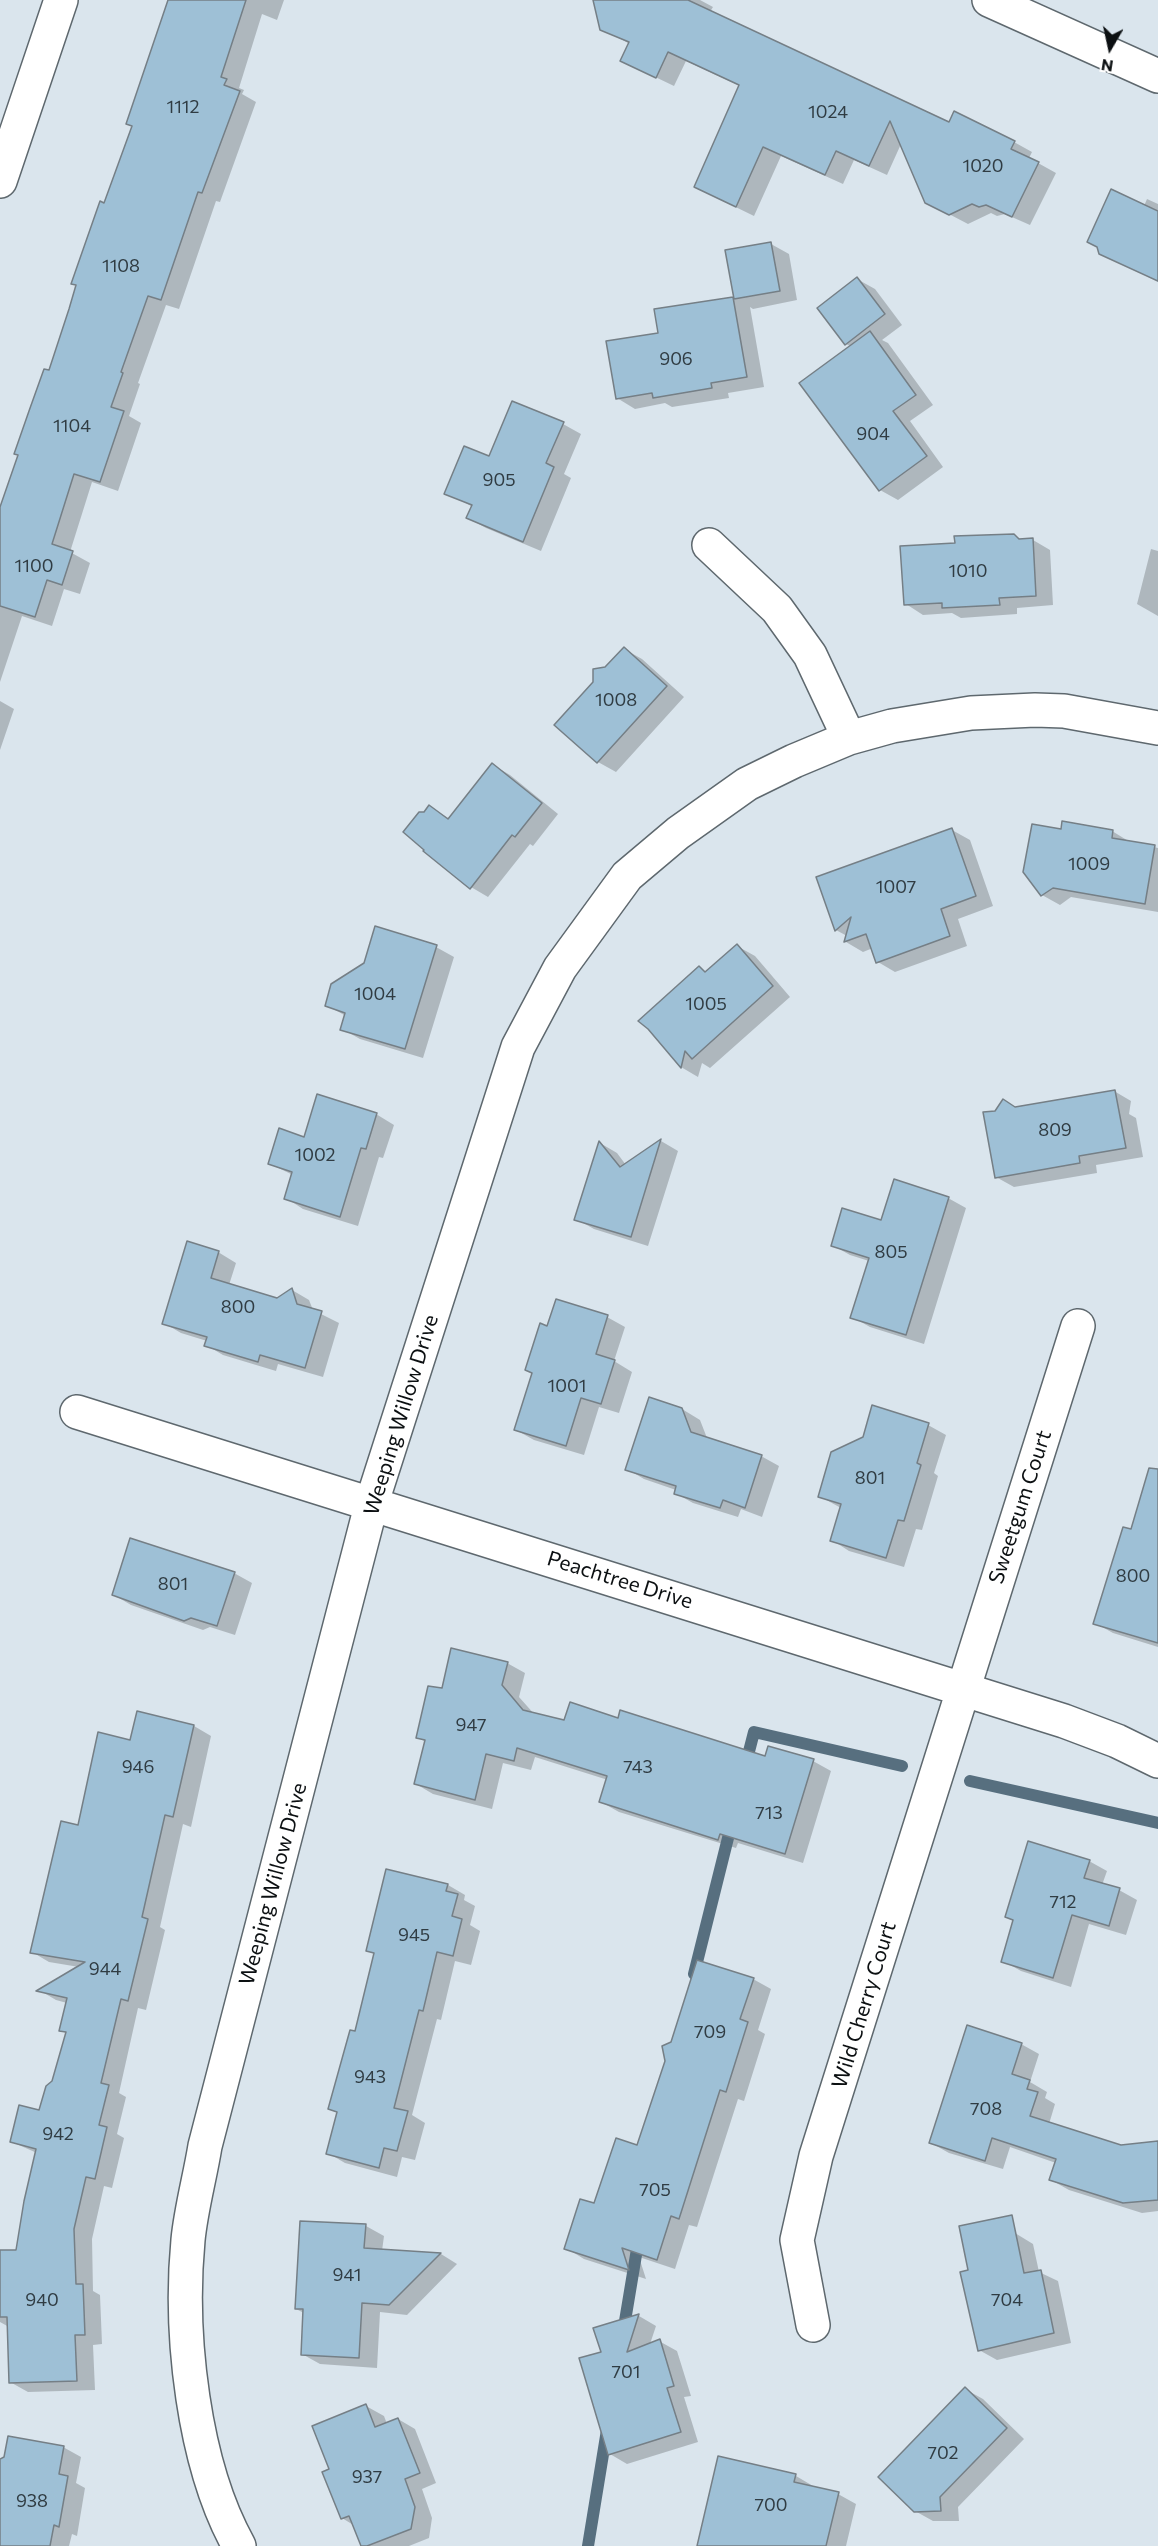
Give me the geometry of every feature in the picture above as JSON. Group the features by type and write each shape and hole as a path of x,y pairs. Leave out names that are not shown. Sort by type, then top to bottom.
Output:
{"street":[{"path":"0,181 61,0"},
{"path":"989,0 1158,76"},
{"path":"709,545 777,609 810,655 849,738"},
{"name":"Weeping Willow Drive","path":"239,2546 227,2525 198,2432 186,2337 188,2240 205,2146 372,1503 518,1047 560,968 627,876 678,832 747,784 849,738 892,726 970,713 1064,711 1158,728"},
{"name":"Sweetgum Court","path":"963,1688 1078,1326"},
{"name":"Peachtree Drive","path":"77,1412 963,1688 1064,1721 1117,1741 1158,1761"},
{"name":"Wild Cherry Court","path":"813,2325 797,2240 805,2198 816,2156 963,1688"}],"building":[{"path":"168,0 246,0 221,77 227,79 224,85 240,91 202,193 198,192 161,300 148,296 111,407 124,411 100,482 74,474 52,544 73,551 62,585 47,580 35,617 0,606 0,507 18,455 14,454 44,369 49,370 69,309 76,285 71,284 100,201 104,203 132,126 126,124"},
{"path":"593,0 688,0 949,122 954,111 1015,141 1011,149 1039,162 1012,217 986,205 979,207 972,204 949,215 925,203 890,121 869,166 836,151 825,175 763,147 736,207 694,187 739,85 668,52 656,78 620,61 629,42 600,30"},
{"path":"1111,189 1158,211 1158,281 1099,254 1097,247 1087,242"},
{"path":"771,242 780,291 734,299 725,250"},
{"path":"857,277 885,314 845,345 817,308"},
{"path":"733,297 747,377 711,383 712,388 653,398 652,393 616,399 606,341 658,333 654,309"},
{"path":"870,331 916,395 893,411 927,456 879,491 799,383"},
{"path":"512,401 564,422 546,463 554,467 523,542 466,518 472,505 444,494 464,446 489,456"},
{"path":"1014,534 1019,539 1033,538 1036,596 999,598 1000,605 942,608 942,603 904,605 900,546 955,543 954,536"},
{"path":"624,647 667,686 597,763 554,725 593,682 593,669 605,667"},
{"path":"492,763 542,803 515,837 512,835 470,889 403,832 419,812 424,812 429,805 448,819"},
{"path":"1062,821 1113,830 1112,838 1155,845 1145,904 1053,888 1041,896 1023,872 1032,824 1061,829"},
{"path":"952,828 976,896 941,909 950,936 876,963 866,934 844,942 851,917 835,931 816,877"},
{"path":"375,926 437,945 405,1049 340,1030 345,1013 325,1006 331,984 364,963"},
{"path":"737,944 773,986 692,1059 685,1051 681,1068 648,1029 638,1021 699,966 705,972"},
{"path":"1115,1090 1126,1148 1079,1156 1080,1163 995,1178 983,1112 995,1111 1003,1099 1015,1107"},
{"path":"317,1094 377,1113 366,1149 361,1148 340,1217 284,1199 292,1172 268,1164 279,1128 304,1137"},
{"path":"661,1139 631,1237 574,1220 599,1141 620,1167"},
{"path":"894,1179 949,1197 906,1335 850,1318 869,1258 831,1246 842,1208 881,1220"},
{"path":"187,1241 219,1251 211,1278 277,1298 292,1288 297,1304 322,1311 305,1368 260,1355 258,1362 204,1346 207,1337 162,1324"},
{"path":"556,1299 608,1315 596,1354 615,1360 601,1404 581,1398 566,1446 514,1430 532,1373 525,1370 540,1323 547,1326"},
{"path":"649,1397 682,1408 691,1432 762,1455 745,1508 723,1500 720,1508 674,1494 676,1486 625,1470"},
{"path":"872,1405 929,1423 917,1463 921,1465 904,1521 898,1520 886,1558 830,1541 841,1504 818,1497 831,1452 863,1437"},
{"path":"1149,1468 1158,1469 1158,1643 1093,1624 1123,1527 1131,1529"},
{"path":"130,1538 235,1572 217,1626 191,1618 184,1621 112,1595"},
{"path":"451,1648 508,1662 502,1685 523,1710 564,1720 570,1702 618,1718 620,1710 765,1756 768,1746 814,1759 785,1854 720,1834 718,1840 599,1802 607,1776 517,1748 514,1761 486,1754 475,1800 414,1784 425,1740 416,1738 428,1686 442,1688"},
{"path":"137,1711 194,1725 173,1817 165,1815 142,1917 148,1919 128,2001 121,1999 101,2083 109,2085 99,2125 107,2127 95,2179 86,2177 74,2229 76,2284 83,2284 85,2335 75,2335 77,2381 9,2383 7,2317 0,2317 0,2250 16,2250 36,2149 10,2142 19,2105 39,2110 46,2086 52,2081 66,2032 59,2031 67,1998 36,1991 85,1962 30,1953 61,1821 78,1825 98,1732 130,1740"},
{"path":"1028,1841 1090,1860 1084,1878 1120,1888 1109,1926 1072,1915 1053,1978 1001,1962 1013,1920 1005,1917"},
{"path":"386,1869 448,1884 446,1891 458,1894 452,1916 462,1919 453,1956 437,1952 423,2011 419,2010 394,2108 408,2111 397,2151 384,2148 379,2168 326,2154 337,2112 328,2109 350,2030 355,2031 374,1953 366,1951"},
{"path":"697,1960 754,1978 740,2019 748,2022 726,2092 720,2090 679,2219 671,2216 657,2260 622,2248 629,2270 564,2249 580,2199 594,2203 616,2138 637,2145 665,2061 662,2046 671,2042"},
{"path":"967,2025 1022,2043 1012,2074 1030,2080 1027,2089 1038,2092 1030,2116 1121,2145 1158,2141 1158,2200 1123,2203 1049,2180 1056,2159 992,2138 985,2161 929,2143"},
{"path":"1012,2215 1024,2273 1041,2270 1054,2333 978,2351 960,2272 968,2270 959,2226"},
{"path":"300,2221 366,2224 364,2248 441,2253 389,2305 362,2303 359,2358 301,2355 303,2309 295,2309"},
{"path":"639,2314 627,2352 660,2339 674,2386 667,2388 681,2432 608,2455 579,2358 601,2352 593,2328"},
{"path":"965,2387 1007,2428 940,2497 941,2511 914,2512 878,2477"},
{"path":"366,2404 375,2427 398,2418 420,2473 405,2479 415,2507 411,2529 367,2546 361,2546 349,2516 341,2519 322,2472 329,2469 312,2426"},
{"path":"8,2436 64,2446 59,2474 68,2476 59,2527 54,2525 50,2546 0,2546 0,2459 4,2457"},
{"path":"718,2456 796,2474 794,2482 839,2492 826,2546 697,2546"}],"waterway":[{"path":"745,1767 754,1732 902,1766"},
{"path":"970,1781 1158,1823"},
{"path":"694,1974 732,1822"},
{"path":"623,2333 639,2237"},
{"path":"588,2546 607,2430"}]}
